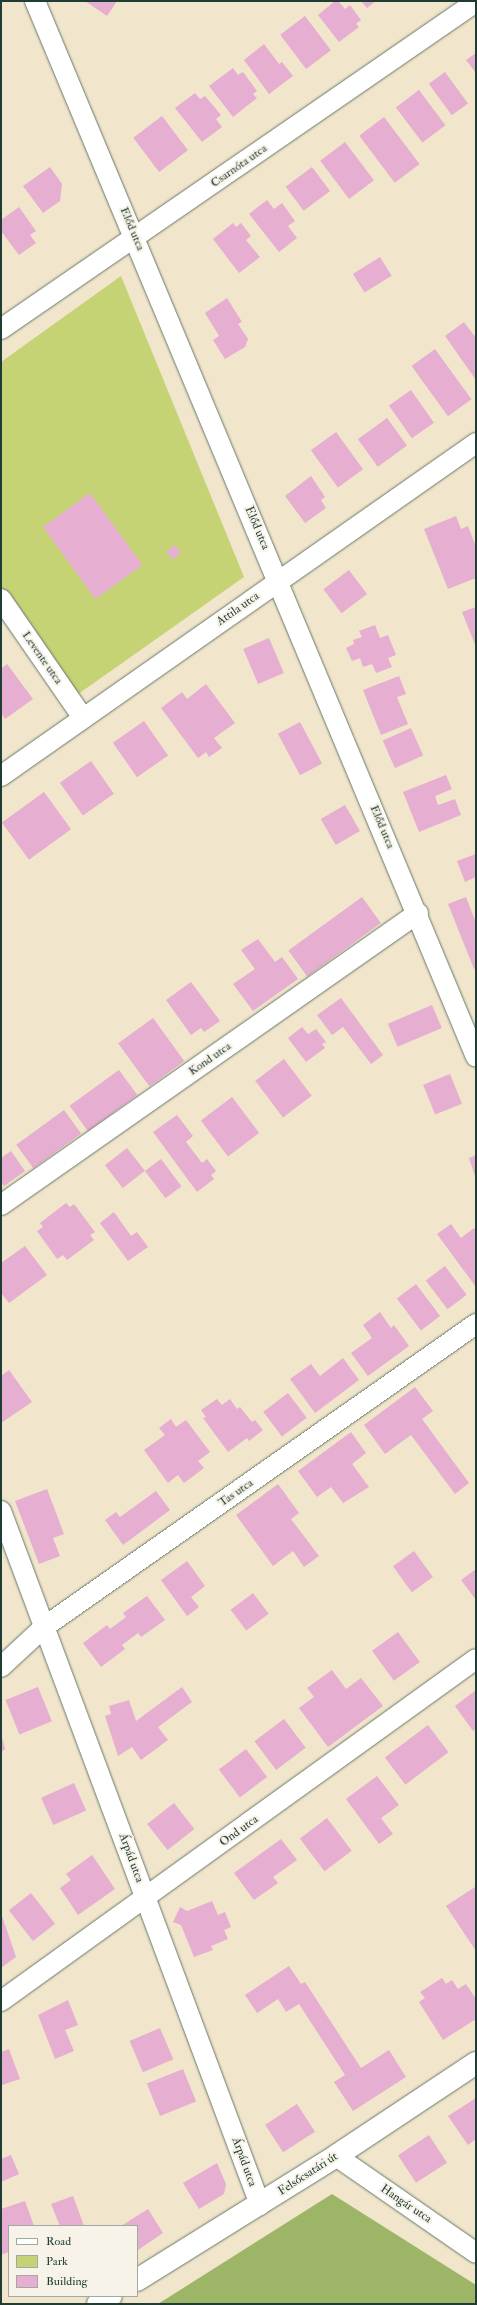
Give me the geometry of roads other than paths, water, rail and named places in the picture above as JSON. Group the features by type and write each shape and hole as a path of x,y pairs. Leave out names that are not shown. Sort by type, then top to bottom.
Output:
{"street":[{"name":"Előd utca","path":"35,1 136,237 476,1057"},
{"name":"Csarnóta utca","path":"1,329 476,2"},
{"name":"Attila utca","path":"1,776 279,580 476,444"},
{"name":"Levente utca","path":"1,599 83,718"},
{"name":"Kond utca","path":"1,1205 418,914"},
{"name":"Tas utca","path":"1,1667 44,1627 476,1324"},
{"name":"Árpád utca","path":"1,1511 260,2205"},
{"name":"Ond utca","path":"1,2001 146,1899 476,1659"},
{"name":"Felsőcsatári út","path":"138,2279 260,2205 476,2063"},
{"name":"Hangár utca","path":"336,2156 476,2253"},
{"path":"98,2304 109,2297"}]}
